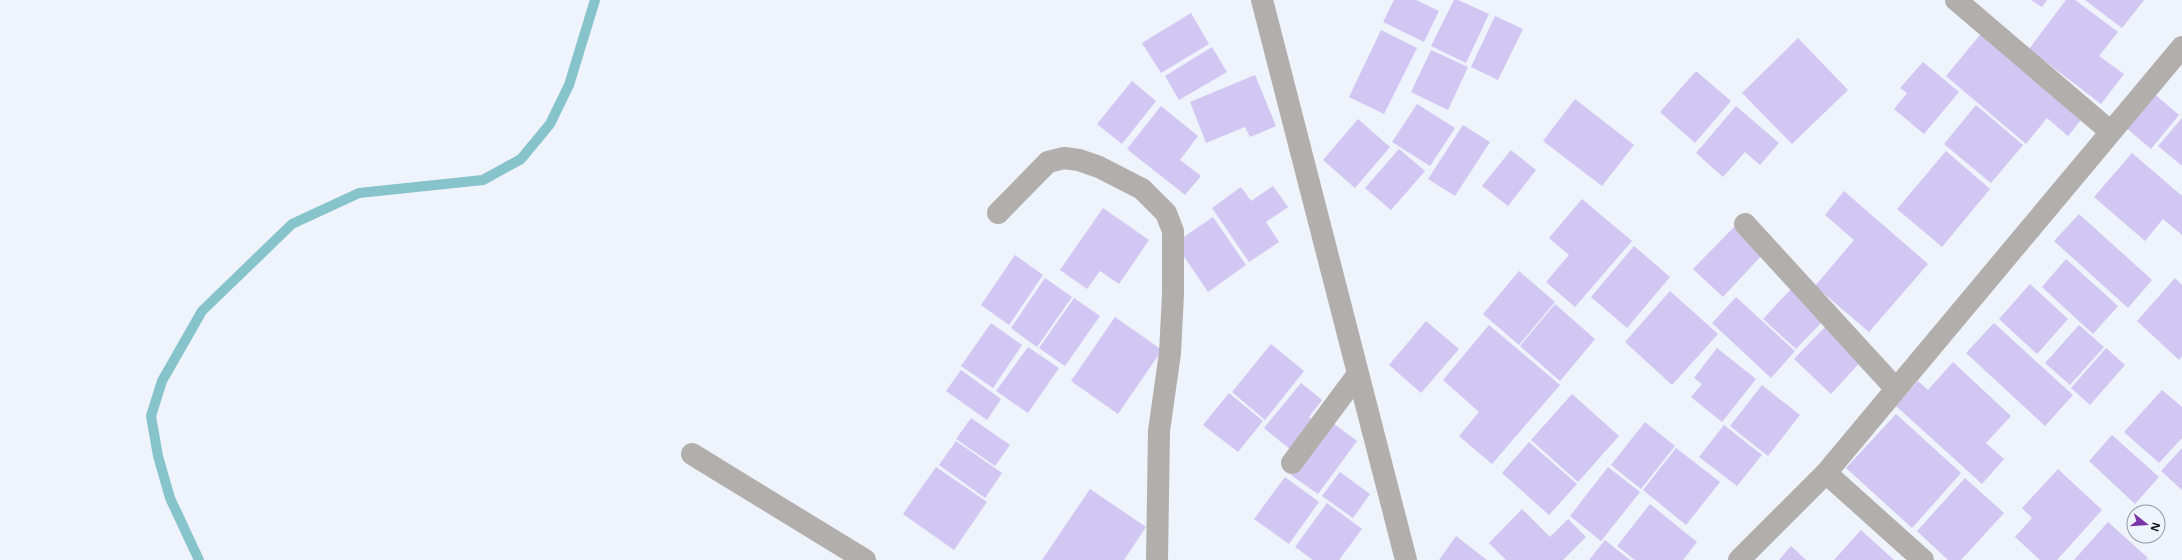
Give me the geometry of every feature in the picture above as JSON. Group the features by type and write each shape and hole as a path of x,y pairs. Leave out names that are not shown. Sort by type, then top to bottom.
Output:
{"street":[{"path":"1262,0 1406,560"},
{"path":"1956,0 2111,132"},
{"path":"1739,560 1826,473 2182,48"},
{"path":"998,213 1048,162 1064,158 1079,160 1099,167 1142,188 1166,213 1173,231 1173,294 1170,353 1159,431 1156,560"},
{"path":"1744,224 1896,389"},
{"path":"1292,463 1358,374"},
{"path":"692,454 865,560"},
{"path":"1826,473 1923,560"}],"building":[{"path":"1394,0 1416,0 1439,11 1424,42 1383,22"},
{"path":"1454,0 1458,0 1489,14 1466,63 1431,46"},
{"path":"2031,0 2047,0 2042,7"},
{"path":"2066,0 2075,0 2118,32 2099,56 2124,74 2101,104 2029,49"},
{"path":"2085,0 2144,0 2122,28"},
{"path":"1191,13 1209,44 1161,73 1142,43"},
{"path":"1495,16 1523,29 1498,80 1471,67"},
{"path":"1985,29 2086,114 2068,136 2047,118 2026,144 1946,76"},
{"path":"1381,30 1417,48 1384,114 1349,97"},
{"path":"1798,38 1848,90 1792,144 1742,93"},
{"path":"1212,47 1227,72 1179,100 1165,76"},
{"path":"1431,50 1468,67 1448,110 1411,92"},
{"path":"1923,62 1959,92 1924,134 1894,109 1907,93 1900,88"},
{"path":"1696,71 1731,101 1695,143 1660,112"},
{"path":"1255,75 1276,126 1250,137 1245,127 1206,143 1190,102"},
{"path":"1132,81 1156,101 1122,144 1097,124"},
{"path":"2152,92 2179,115 2151,149 2124,126"},
{"path":"1575,99 1634,145 1602,186 1543,141"},
{"path":"1417,104 1455,128 1430,166 1392,142"},
{"path":"1976,105 2023,145 1991,183 1944,144"},
{"path":"1161,106 1198,136 1180,160 1201,176 1185,195 1127,149"},
{"path":"1736,106 1779,143 1760,165 1745,152 1723,177 1696,153"},
{"path":"2182,118 2182,166 2158,146"},
{"path":"1358,119 1390,147 1355,188 1323,160"},
{"path":"1463,125 1490,142 1455,196 1428,179"},
{"path":"1399,149 1425,171 1391,210 1365,188"},
{"path":"1511,150 1536,170 1508,206 1482,186"},
{"path":"1946,151 1990,189 1942,247 1897,209"},
{"path":"2132,153 2182,196 2182,235 2163,219 2145,241 2094,197"},
{"path":"1273,186 1288,207 1266,222 1279,242 1249,262 1212,208 1241,187 1251,201"},
{"path":"1844,191 1928,264 1869,332 1815,286 1854,240 1825,215"},
{"path":"1582,199 1632,241 1575,307 1546,282 1569,255 1549,238"},
{"path":"1103,208 1149,240 1119,284 1100,271 1087,289 1060,270"},
{"path":"2079,214 2152,280 2128,308 2054,241"},
{"path":"1213,217 1246,265 1208,292 1175,243"},
{"path":"1735,226 1764,253 1723,297 1693,269"},
{"path":"1634,246 1670,277 1627,328 1591,297"},
{"path":"1015,255 1043,275 1009,325 981,305"},
{"path":"2066,259 2118,306 2093,334 2042,287"},
{"path":"1519,271 1555,302 1519,345 1483,314"},
{"path":"1045,278 1072,297 1037,347 1011,328"},
{"path":"2175,278 2182,285 2182,356 2179,360 2137,321"},
{"path":"2030,284 2068,319 2037,354 1999,319"},
{"path":"1792,288 1825,319 1796,349 1763,319"},
{"path":"1670,291 1718,334 1672,385 1625,342"},
{"path":"1736,297 1795,351 1771,378 1712,323"},
{"path":"1074,298 1100,316 1065,366 1039,348"},
{"path":"1555,304 1595,339 1560,381 1520,346"},
{"path":"1115,317 1162,350 1118,414 1071,381"},
{"path":"1426,321 1459,349 1421,393 1389,365"},
{"path":"991,323 1022,345 993,388 961,366"},
{"path":"1994,323 2073,395 2045,426 1966,353"},
{"path":"1828,324 1864,358 1831,394 1794,359"},
{"path":"1489,325 1560,385 1492,464 1459,436 1479,412 1443,380"},
{"path":"2079,325 2104,347 2070,385 2045,363"},
{"path":"1271,344 1304,371 1265,420 1232,392"},
{"path":"1028,347 1059,368 1028,413 996,391"},
{"path":"1717,348 1756,379 1722,422 1691,397 1702,384 1694,378"},
{"path":"2106,348 2125,365 2090,405 2071,388"},
{"path":"1953,362 2011,416 1986,443 2004,459 1982,484 1896,406 1918,381 1928,390"},
{"path":"961,370 1001,399 987,420 946,391"},
{"path":"1301,383 1322,400 1309,417 1318,425 1296,454 1264,428"},
{"path":"1762,385 1800,415 1768,456 1730,426"},
{"path":"2162,390 2182,407 2182,438 2159,463 2124,432"},
{"path":"1229,393 1263,421 1238,452 1203,425"},
{"path":"1572,394 1619,436 1578,482 1531,440"},
{"path":"1896,414 1961,473 1912,528 1846,468"},
{"path":"971,418 1010,445 995,466 956,439"},
{"path":"1330,421 1357,441 1318,494 1291,475"},
{"path":"1645,422 1675,446 1641,489 1611,465"},
{"path":"1724,425 1762,455 1737,486 1699,457"},
{"path":"2112,435 2159,477 2135,504 2089,461"},
{"path":"956,441 1002,473 985,498 939,465"},
{"path":"1529,442 1577,484 1549,515 1502,473"},
{"path":"1676,448 1720,482 1686,525 1643,490"},
{"path":"2182,448 2182,490 2161,471"},
{"path":"936,467 987,502 954,550 903,514"},
{"path":"1608,467 1640,492 1601,541 1570,516"},
{"path":"2058,469 2102,510 2057,560 2040,560 2015,537 2032,518 2022,508"},
{"path":"1340,472 1370,494 1353,518 1322,496"},
{"path":"1285,477 1319,502 1289,544 1254,519"},
{"path":"1965,478 2004,513 1961,560 1948,560 1917,531"},
{"path":"1090,489 1146,527 1124,560 1042,560"},
{"path":"1327,503 1362,529 1339,560 1313,560 1295,547"},
{"path":"1650,504 1697,542 1683,560 1635,560 1617,546"},
{"path":"1522,509 1550,537 1568,519 1586,537 1563,560 1506,560 1489,543"},
{"path":"2108,522 2126,538 2126,544 2132,544 2148,558 2146,560 2074,560"},
{"path":"1861,530 1894,560 1834,560"},
{"path":"1456,536 1487,560 1439,560"},
{"path":"1605,540 1630,560 1589,560"},
{"path":"1791,546 1806,560 1779,560"}],"waterway":[{"path":"199,560 170,498 158,456 151,416 162,381 202,311 292,224 359,193 483,180 521,159 550,124 569,85 595,0"}]}
